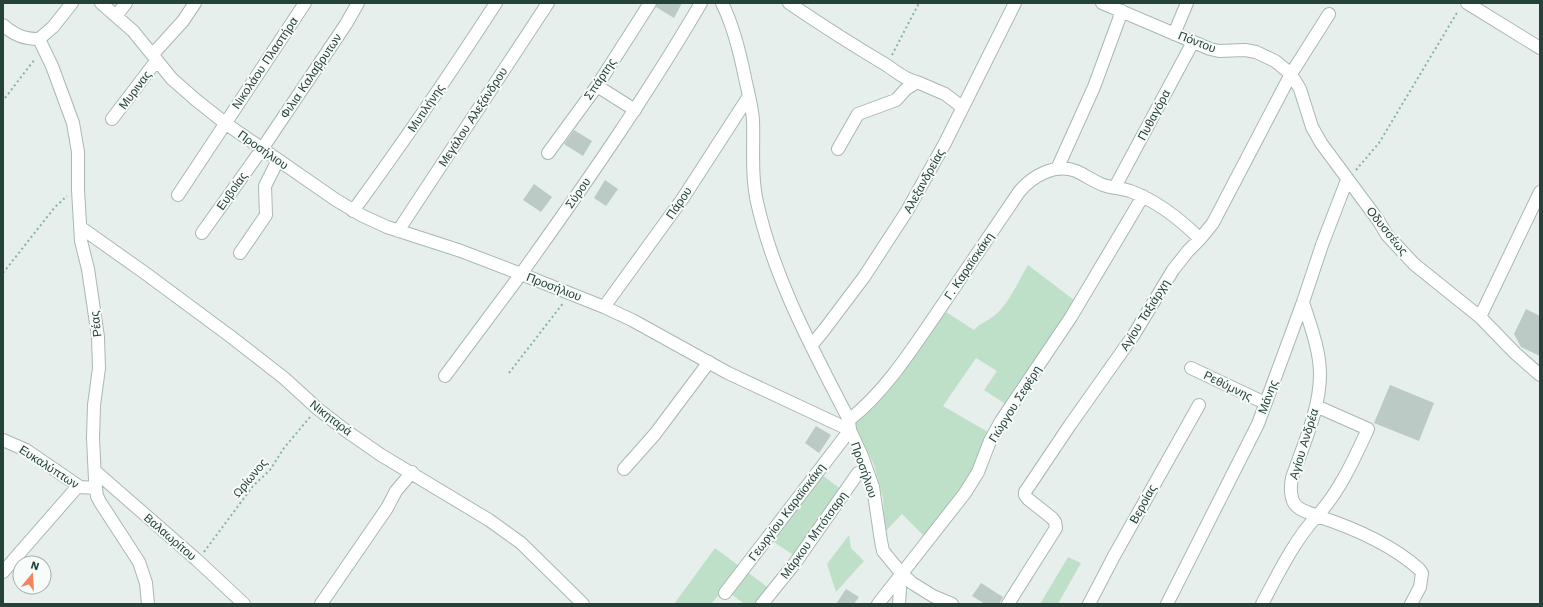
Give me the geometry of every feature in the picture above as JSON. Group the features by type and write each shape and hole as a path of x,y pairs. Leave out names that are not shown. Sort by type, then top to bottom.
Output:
{"street":[{"path":"3,25 12,33 41,43 72,3"},
{"name":"Προσήλιου","path":"100,3 133,31 172,79 225,123 353,211 374,222 461,251 604,307 632,320 742,379 849,425 862,456 875,497 883,551 901,573 923,591 952,604"},
{"path":"116,16 126,3"},
{"name":"Μυρινας","path":"112,119 195,3"},
{"name":"Νικολάου Πλαστήρα","path":"178,194 305,3"},
{"name":"Φιλια Καλαβρυτων","path":"262,149 346,24 358,3"},
{"name":"Μυτιλήνης","path":"353,211 403,142 496,3"},
{"name":"Μεγάλου Αλεξάνδρου","path":"398,231 548,3"},
{"name":"Σπάρτης","path":"548,153 597,86 650,3"},
{"name":"Σύρου","path":"445,376 521,274 602,160 666,62 701,3"},
{"path":"722,3 730,21 738,47 749,96 753,122 753,181 757,202 772,253 795,312 849,425"},
{"path":"789,3 832,32 886,65 902,77 945,94 962,107"},
{"name":"Αλεξανδρείας","path":"811,346 864,277 907,212 945,143 1015,3"},
{"name":"Πόντου","path":"1102,3 1193,42 1219,51 1245,50 1256,52 1275,61 1291,74"},
{"path":"1174,34 1187,3"},
{"path":"1463,6 1540,48"},
{"path":"1122,11 1094,88 1057,169 1074,171 1103,185 1130,191 1143,196 1170,213 1200,239"},
{"name":"Αγίου Ταξιάρχη","path":"1008,604 1056,528 1055,522 1025,496 1026,492 1070,425 1133,336 1173,270 1213,223 1291,74 1328,14"},
{"name":"Πυθαγόρα","path":"1115,187 1193,42"},
{"name":"Ρέας","path":"41,43 52,66 73,123 78,152 78,195 81,241 97,321 99,345 99,368 94,405 96,488 100,502 139,562 146,583 148,604"},
{"name":"Οδυσσέως","path":"1291,74 1300,89 1312,127 1321,143 1378,220 1387,235 1414,264 1480,317 1515,353 1540,375"},
{"path":"838,150 858,114 896,100 906,89 917,82"},
{"path":"597,86 635,110"},
{"name":"Πάρου","path":"604,307 683,198 749,96"},
{"name":"Ευβοίας","path":"202,233 262,149"},
{"path":"240,253 266,215 265,186 278,160"},
{"name":"Γ. Καραϊσκάκη","path":"849,425 865,408 922,335 1022,188 1036,177 1057,169"},
{"name":"Μάνης","path":"1167,604 1248,445 1303,302 1322,245 1347,180"},
{"path":"1480,317 1540,192"},
{"name":"Γιώργου Σεφέρη","path":"878,604 901,573 966,493 978,472 990,441 1001,421 1071,317 1143,196"},
{"name":"Νικηταρά","path":"80,227 230,336 284,378 318,409 375,451 489,520 521,544 583,604"},
{"name":"Αγίου Ανδρέα","path":"1303,302 1318,355 1320,374 1316,406 1292,478 1292,498 1298,508 1330,520 1372,539 1414,565 1422,573 1420,587 1411,604"},
{"path":"624,468 655,434 708,362"},
{"name":"Ρεθύμνης","path":"1192,368 1265,403"},
{"name":"Βεροίας","path":"1089,604 1114,556 1199,405"},
{"path":"1262,604 1298,540 1329,502 1344,477 1368,429 1316,406"},
{"name":"Γεωργίου Καραϊσκάκη","path":"725,593 849,425"},
{"name":"Ευκαλύπτων","path":"3,440 26,450 78,486 84,488 96,488"},
{"name":"Βαλαωρίτου","path":"95,471 197,560 244,604"},
{"name":"Μάρκου Μπότσαρη","path":"762,604 795,563 858,473 867,471"},
{"path":"321,604 387,508 396,491 412,472"},
{"path":"3,572 78,486"},
{"path":"899,604 901,573"}],"path":[{"path":"886,65 919,3"},
{"path":"1347,180 1379,143 1463,6"},
{"path":"5,98 41,43"},
{"path":"3,273 55,207 64,198 70,195 78,195"},
{"path":"510,373 570,294"},
{"name":"Ωρίωνος","path":"197,560 254,486 270,470 284,448 318,409"}],"green space":[{"path":"1028,265 1074,300 1007,405 984,390 997,371 976,358 943,406 988,432 970,475 925,537 902,514 885,532 883,498 874,465 854,422 943,310 974,330 1000,311 1013,292"},
{"path":"821,474 842,490 796,557 771,540"},
{"path":"849,535 851,548 864,561 836,592 827,564"},
{"path":"715,548 770,589 758,604 744,604 724,588 711,604 674,604"},
{"path":"1068,557 1081,563 1058,604 1040,604"}],"building":[{"path":"657,3 682,3 674,18 656,7"},
{"path":"574,130 592,141 583,156 564,144"},
{"path":"605,180 618,189 606,206 594,198"},
{"path":"534,184 552,197 541,212 523,200"},
{"path":"1526,309 1540,316 1540,356 1521,347 1514,334"},
{"path":"1390,385 1434,403 1419,441 1374,423"},
{"path":"816,426 831,435 819,453 805,443"},
{"path":"981,583 1003,597 999,604 985,604 972,596"},
{"path":"846,589 859,597 854,604 836,604"}]}
